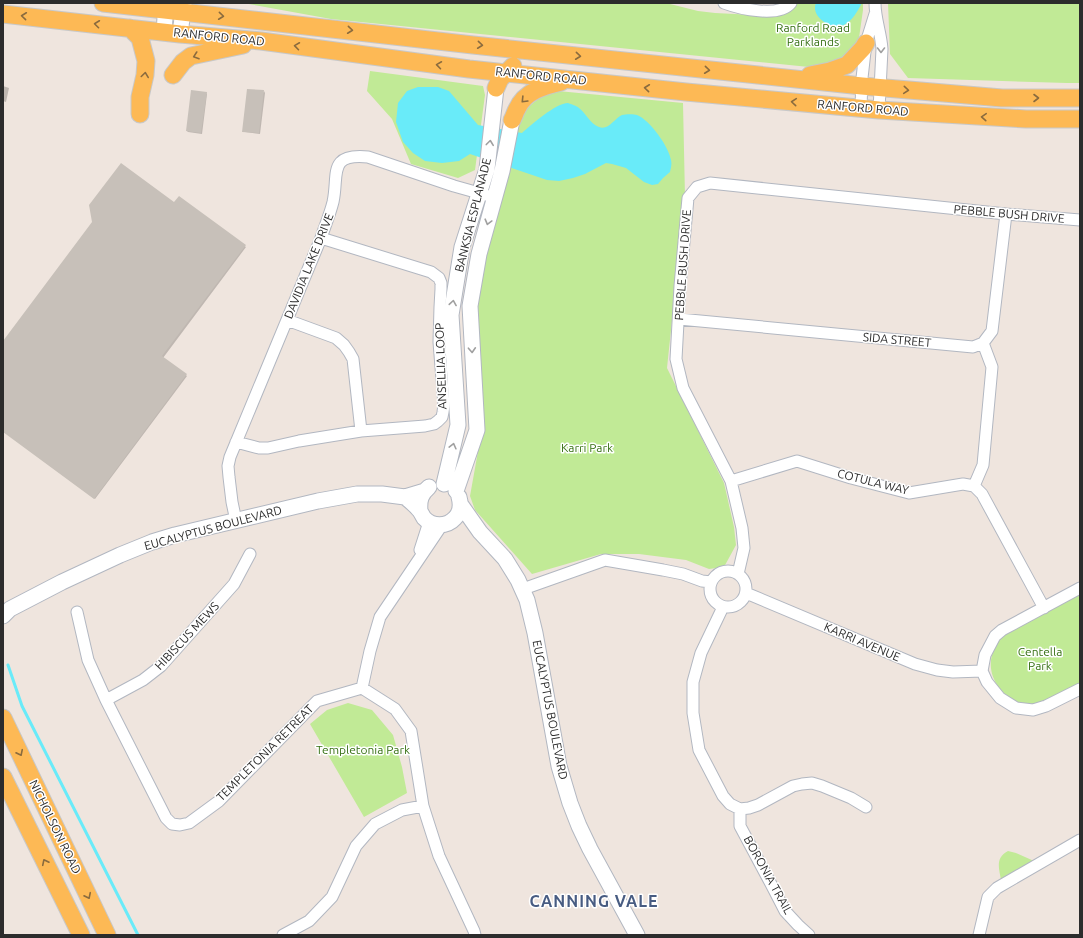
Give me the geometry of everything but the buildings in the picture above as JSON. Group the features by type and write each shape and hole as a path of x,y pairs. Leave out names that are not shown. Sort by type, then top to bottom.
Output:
{"main road":[{"name":"RANFORD ROAD","path":"108,3 183,8 539,52 880,88 1002,98 1080,98"},
{"name":"RANFORD ROAD","path":"3,14 172,33 261,41 477,70 487,74 499,82 571,80 702,94 879,110 1026,120 1080,119"},
{"path":"130,28 140,38 146,61 145,75 140,97 140,114"},
{"path":"173,75 183,62 191,56 261,41"},
{"path":"794,79 841,68 847,65 866,43"},
{"path":"499,82 513,65 526,57 539,52"},
{"path":"512,120 517,107 526,96 543,86 571,80"},
{"name":"NICHOLSON ROAD","path":"3,718 107,935"},
{"name":"NICHOLSON ROAD","path":"3,777 81,935"}],"street":[{"path":"724,3 734,7 770,12 782,10 791,3"},
{"path":"166,7 172,33"},
{"path":"861,108 862,78 866,43 875,7"},
{"path":"875,7 881,40 879,110"},
{"path":"172,33 183,8"},
{"name":"BANKSIA ESPLANADE","path":"454,493 458,425 451,315 462,247 487,169 499,82"},
{"name":"BANKSIA ESPLANADE","path":"454,493 477,430 470,306 479,254 502,171 512,120"},
{"name":"DAVIDIA LAKE DRIVE","path":"236,520 232,502 228,466 236,442 321,238 333,204 338,167 348,157 368,157 494,198"},
{"name":"PEBBLE BUSH DRIVE","path":"738,574 744,548 742,528 730,481 683,388 676,359 680,286 688,198 697,187 710,183 1006,214 1080,220"},
{"path":"1006,214 992,331 983,343 992,367 983,465 974,486 982,494 1044,608"},
{"name":"ANSELLIA LOOP","path":"236,442 259,448 268,448 361,431 425,426 434,424 442,417 444,405 439,342 441,289 439,278 431,272 321,238"},
{"name":"SIDA STREET","path":"679,319 973,347 983,343"},
{"path":"287,320 336,338 349,352 352,359 361,431"},
{"name":"COTULA WAY","path":"730,481 797,461 909,494 963,484 974,486"},
{"name":"EUCALYPTUS BOULEVARD","path":"5,611 120,555 152,542 201,528 318,501 357,494 405,496 424,491 430,486 437,484 454,493 480,532 505,559 523,589 535,633 559,766 564,784 579,826 590,849 637,935"},
{"path":"424,491 419,503 435,520"},
{"path":"435,520 455,518 459,512 454,493"},
{"path":"405,496 435,520 480,532"},
{"path":"435,520 418,560 380,617 370,651 362,688 395,708 411,731 423,806 439,856 475,935"},
{"name":"HIBISCUS MEWS","path":"106,700 143,680 161,666 234,584 250,554"},
{"path":"523,589 605,560 683,574 702,581 711,582"},
{"path":"732,571 738,574 742,577 747,588 744,599 740,603 729,608 717,604 710,594 711,582 720,572 732,571"},
{"path":"1080,588 1002,630 995,636 985,655 982,671 987,682 1000,698 1016,708 1033,710 1046,706 1080,689"},
{"name":"KARRI AVENUE","path":"746,593 915,664 937,670 953,672 982,671"},
{"path":"723,607 701,653 693,682 693,713 699,750 723,796 730,804 740,809 749,808 758,805 793,786 812,783 851,798 866,806"},
{"name":"TEMPLETONIA RETREAT","path":"77,612 88,660 106,700 166,818 172,824 180,825 189,823 219,801 317,701 362,688"},
{"path":"283,935 309,921 332,897 356,846 375,824 402,810 423,806"},
{"name":"BORONIA TRAIL","path":"740,809 740,826 770,884 785,911 809,935"},
{"path":"979,935 988,897 997,888 1080,840"}],"green space":[{"name":"Ranford Road Parklands","path":"243,3 666,3 698,11 776,16 789,12 798,3 863,3 863,10 859,38 851,54 819,68 331,19"},
{"path":"888,3 1080,3 1080,83 908,78 890,54"},
{"path":"370,71 483,86 485,95 475,170 458,178 411,164 392,119 367,91"},
{"name":"Karri Park","path":"558,91 683,103 685,197 667,368 724,483 734,527 736,545 724,567 709,569 686,560 639,554 601,554 532,574 475,510 470,496 482,429 473,315 481,253 521,115 537,100 547,94"},
{"name":"Centella Park","path":"1080,592 1080,683 1044,702 1028,704 1010,698 1000,689 992,674 991,659 996,645 1007,632"},
{"name":"Templetonia Park","path":"348,703 372,710 393,735 402,767 407,793 364,817 310,724 327,710"},
{"path":"1008,851 1034,861 1001,880 999,864 1001,857"}],"water":[{"path":"816,3 862,3 850,21 844,25 833,26 823,21 816,13"},
{"path":"418,87 438,87 449,91 478,125 522,133 551,110 568,103 578,107 596,126 602,128 608,126 622,115 637,115 648,122 663,141 671,160 670,172 658,184 652,185 644,182 626,168 606,163 585,174 559,181 547,180 470,154 459,161 442,163 425,161 413,153 403,142 396,122 398,103 407,91"}],"waterway":[{"path":"8,665 22,706 138,935"}],"district":[{"name":"CANNING VALE","path":"594,901"}]}
